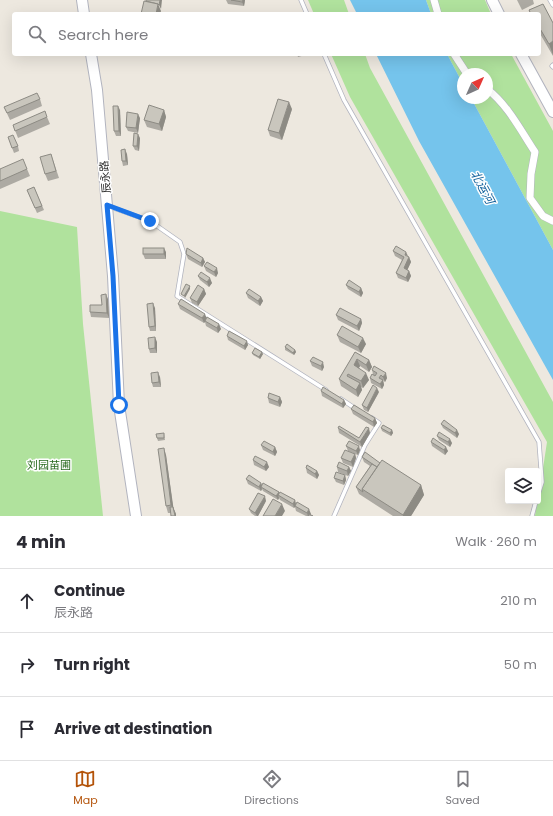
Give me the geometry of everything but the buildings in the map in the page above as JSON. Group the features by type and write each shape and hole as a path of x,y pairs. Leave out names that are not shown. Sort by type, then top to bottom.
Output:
{"main road":[{"path":"82,0 84,12"},
{"path":"492,0 498,12"},
{"name":"辰永路","path":"91,56 97,90 113,276 119,405 136,516"},
{"path":"522,56 553,112"}],"street":[{"path":"434,0 437,12"},
{"path":"455,56 463,68"},
{"path":"493,94 505,107 535,152 531,174 530,198 543,216 553,221"}],"lane":[{"path":"301,0 306,12"},
{"path":"550,0 553,5"},
{"path":"325,56 344,100 539,442 541,468"},
{"path":"107,205 150,221 180,242 184,254 177,296 332,393"},
{"path":"338,397 358,410"},
{"path":"334,516 365,445 379,423 365,414"},
{"path":"541,469 541,485"},
{"path":"532,516 535,504"}],"green space":[{"path":"308,0 344,0 348,12 313,12"},
{"path":"426,0 485,0 490,12 430,12"},
{"path":"332,56 366,56 370,68 553,402 553,516 535,516 537,504 541,504 541,481 547,442 350,97"},
{"path":"448,56 512,56 553,131 553,250 474,104 493,104 493,68 457,68 457,73"},
{"name":"刘园苗圃","path":"0,211 77,227 83,324 103,516 0,516"}],"water":[{"path":"350,0 426,0 430,12 356,12"},
{"name":"北运河","path":"377,56 448,56 457,73 457,104 474,104 553,250 553,380 419,141"}],"route":[{"path":"119,405 113,276 107,205 150,221"}]}
